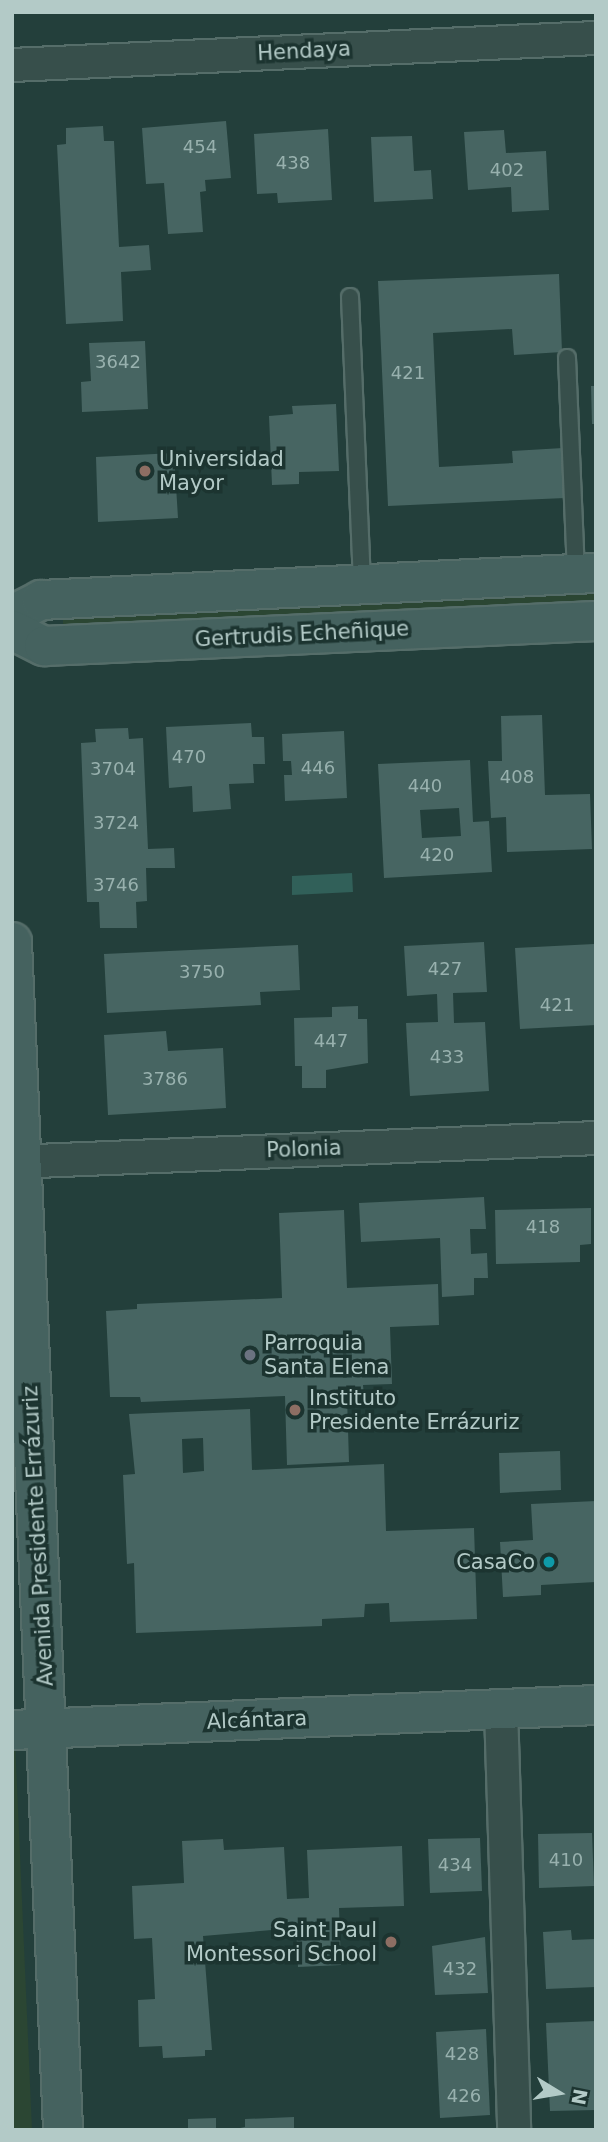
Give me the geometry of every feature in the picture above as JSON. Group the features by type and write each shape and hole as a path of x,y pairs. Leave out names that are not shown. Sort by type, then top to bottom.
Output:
{"street":[{"name":"Hendaya","path":"12,65 596,38"},
{"path":"12,615 41,600 586,573"},
{"name":"Gertrudis Echeñique","path":"12,630 44,646 596,621"},
{"name":"Avenida Presidente Errázuriz","path":"12,942 30,1729 63,2130"},
{"name":"Polonia","path":"17,1161 596,1138"},
{"name":"Alcántara","path":"30,1729 596,1705"},
{"path":"501,1709 514,2127"}],"lane":[{"path":"351,297 362,584"},
{"path":"567,358 586,573"}],"shaded area":[{"path":"596,590 596,606 63,629 63,613"},
{"path":"352,873 353,892 292,895 292,876"},
{"path":"12,1671 32,2130 12,2130"}],"building":[{"path":"226,121 231,178 205,180 206,191 200,192 203,232 168,234 164,183 146,184 142,128"},
{"path":"103,126 104,141 114,141 119,247 149,245 151,270 121,272 123,321 66,324 57,145 66,144 66,128"},
{"path":"328,129 332,200 278,203 277,193 257,194 254,134"},
{"path":"504,130 506,153 546,151 549,210 512,212 511,187 468,190 464,132"},
{"path":"412,136 414,171 431,170 433,199 374,202 371,137"},
{"path":"559,274 562,352 514,355 512,329 433,333 439,467 513,463 512,451 563,448 565,498 388,506 378,281"},
{"path":"145,341 148,409 82,412 81,382 91,381 89,343"},
{"path":"591,386 596,386 596,424 592,424"},
{"path":"336,404 339,471 299,472 299,484 272,485 269,416 293,414 292,406"},
{"path":"174,453 178,518 98,522 96,457"},
{"path":"542,715 545,795 590,794 592,849 507,852 506,817 491,818 488,761 502,761 501,716"},
{"path":"251,723 252,737 264,737 265,764 253,764 254,783 229,784 231,809 193,812 192,786 169,788 166,727"},
{"path":"128,728 129,739 143,738 148,849 174,848 175,868 146,868 147,901 136,902 137,928 100,928 99,902 87,902 81,743 96,742 95,729"},
{"path":"344,731 347,798 285,801 284,775 292,775 291,761 283,761 282,734"},
{"path":"470,760 473,822 489,821 492,872 384,878 378,764","holes":["459,808 461,836 422,838 420,810"]},
{"path":"484,942 487,992 453,993 454,1023 485,1022 489,1091 410,1096 406,1023 438,1022 437,994 407,996 404,946"},
{"path":"594,944 596,1025 520,1029 515,948"},
{"path":"298,945 300,990 260,992 261,1005 107,1013 104,954"},
{"path":"358,1006 358,1019 367,1019 368,1063 326,1070 326,1088 302,1088 302,1066 295,1066 294,1018 332,1017 332,1007"},
{"path":"166,1031 168,1051 223,1048 226,1108 108,1115 104,1035"},
{"path":"484,1197 486,1229 470,1229 471,1254 487,1253 488,1278 474,1278 474,1295 442,1297 440,1238 361,1242 359,1203"},
{"path":"591,1208 591,1244 580,1245 580,1262 496,1264 495,1210"},
{"name":"Parroquia Santa Elena","path":"344,1210 347,1288 438,1284 439,1325 390,1327 392,1384 363,1385 364,1395 347,1396 349,1462 287,1465 285,1396 141,1402 140,1397 110,1397 106,1311 137,1309 137,1304 282,1298 279,1213"},
{"path":"250,1409 252,1470 384,1464 386,1531 474,1528 477,1619 390,1622 389,1603 365,1604 364,1617 322,1619 322,1626 136,1633 134,1563 127,1564 123,1475 135,1474 129,1414","holes":["203,1438 204,1471 183,1473 182,1439"]},
{"path":"560,1451 561,1490 500,1493 499,1453"},
{"name":"CasaCo","path":"596,1501 596,1582 541,1585 541,1595 503,1597 500,1542 533,1540 531,1504"},
{"path":"592,1833 594,1886 539,1888 538,1834"},
{"path":"480,1838 482,1891 430,1893 428,1839"},
{"path":"223,1839 224,1850 284,1847 287,1899 309,1898 307,1850 402,1846 404,1906 339,1908 341,1965 298,1967 296,1928 203,1936 212,2050 205,2050 205,2056 163,2058 162,2046 139,2047 138,2000 155,1999 152,1938 134,1939 132,1886 184,1883 182,1841"},
{"path":"571,1930 572,1940 596,1939 596,1987 546,1989 543,1932"},
{"path":"485,1937 488,1993 435,1995 432,1946"},
{"path":"596,2021 596,2110 550,2111 546,2023"},
{"path":"486,2029 490,2115 440,2118 436,2032"},
{"path":"294,2117 294,2130 230,2130 245,2127 245,2119"},
{"path":"216,2118 216,2130 188,2130 188,2119"}],"place":[{"name":"Universidad Mayor","path":"145,471"},
{"name":"Parroquia Santa Elena","path":"250,1355"},
{"name":"Instituto Presidente Errázuriz","path":"295,1410"},
{"name":"CasaCo","path":"549,1562"},
{"name":"Saint Paul Montessori School","path":"391,1942"}]}
